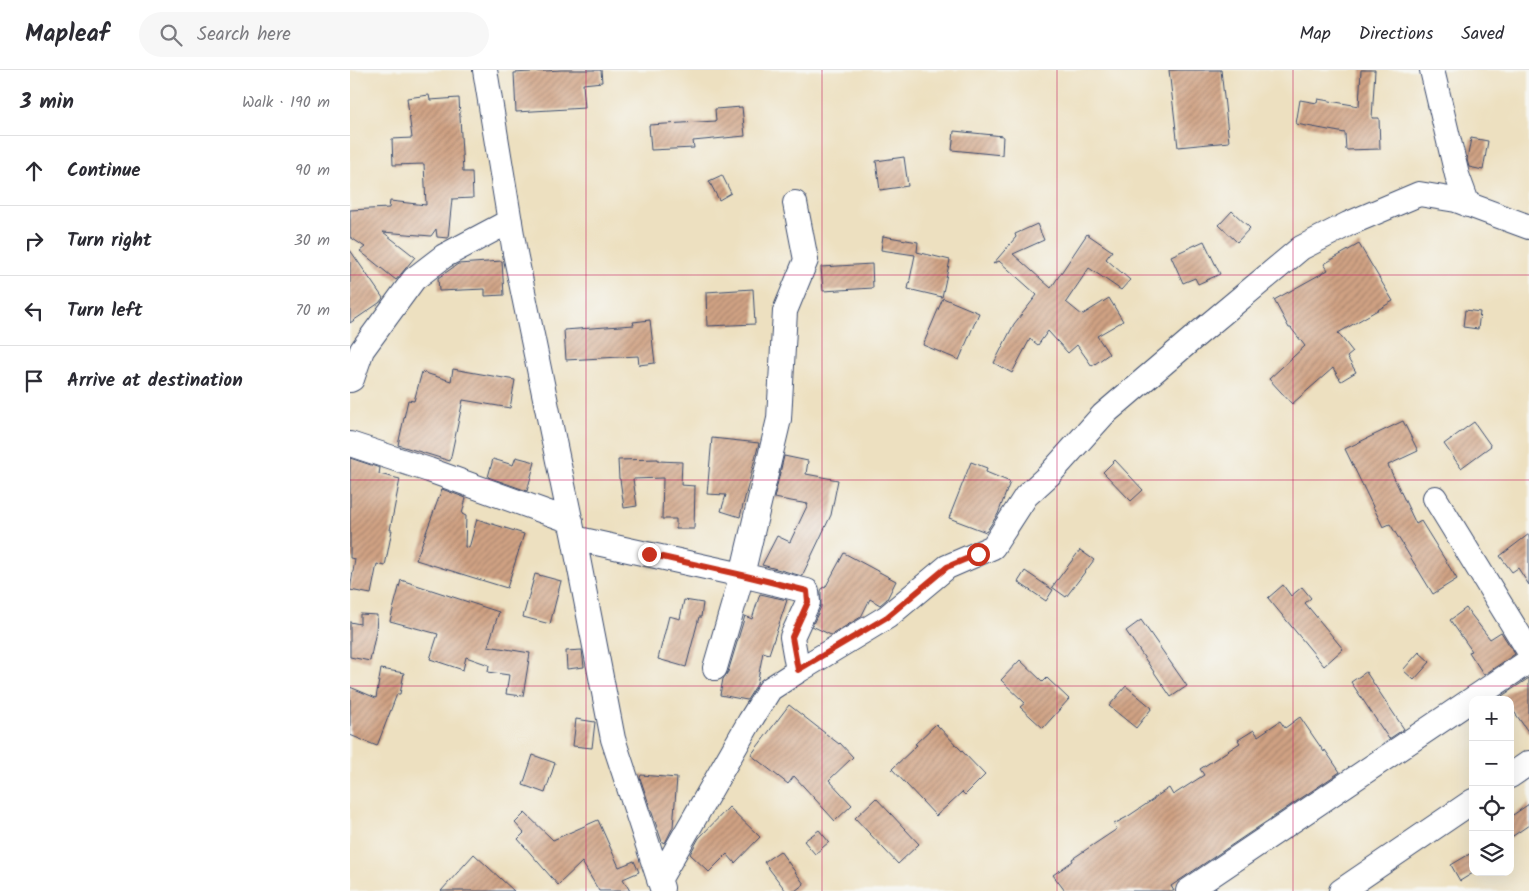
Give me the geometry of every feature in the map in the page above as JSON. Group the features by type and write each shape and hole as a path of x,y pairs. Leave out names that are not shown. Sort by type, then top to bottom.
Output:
{"street":[{"path":"485,70 515,253 573,530 613,739 661,885"},
{"path":"1432,70 1458,175 1468,205"},
{"path":"661,885 750,721 770,689 798,670 887,617 947,567 993,547 1026,496 1049,475 1103,415 1301,248 1348,224 1419,194 1456,200 1529,227"},
{"path":"715,668 742,575 778,418 786,311 806,260 795,203"},
{"path":"350,380 362,350 414,279 444,256 510,221"},
{"path":"350,444 429,470 573,530 807,591 808,602 792,637 798,670"},
{"path":"1435,498 1529,651"},
{"path":"1188,891 1529,661"},
{"path":"1514,773 1529,763"},
{"path":"1341,891 1469,804"}],"building":[{"path":"601,70 602,82 583,84 585,108 516,112 514,73"},
{"path":"1169,70 1221,70 1229,142 1178,147"},
{"path":"1361,70 1375,70 1372,118 1379,118 1380,149 1346,150 1345,133 1296,124 1300,100 1317,103 1318,99 1359,106"},
{"path":"429,95 430,100 459,98 463,172 472,172 473,198 452,199 448,238 437,237 436,229 431,236 383,232 415,257 396,280 360,251 365,247 350,237 350,210 389,208 390,201 426,205 424,164 393,165 392,139 412,138 407,98"},
{"path":"742,107 745,136 693,141 694,148 651,150 649,125 716,121 715,109"},
{"path":"954,131 1003,136 1002,155 952,150"},
{"path":"1471,138 1488,141 1483,170 1469,167 1467,160"},
{"path":"904,157 908,186 880,190 876,161"},
{"path":"722,175 731,193 719,200 709,181"},
{"path":"1232,211 1250,228 1237,242 1219,225"},
{"path":"1037,224 1044,240 1013,254 1051,288 1087,234 1112,251 1106,259 1130,280 1121,290 1089,268 1066,302 1082,315 1109,298 1123,321 1097,336 1109,354 1092,366 1077,345 1068,353 1048,331 1038,345 1030,339 1012,373 994,363 1014,324 1037,295 999,261 993,264 1016,237 1015,234"},
{"path":"883,236 918,242 917,252 950,260 942,297 908,289 915,255 881,250"},
{"path":"1204,241 1220,274 1198,284 1195,278 1183,283 1171,256"},
{"path":"1359,244 1393,301 1338,333 1353,352 1347,357 1356,372 1341,381 1333,368 1292,404 1269,379 1305,346 1289,328 1274,300 1328,270 1324,264"},
{"path":"350,250 383,298 379,303 350,323"},
{"path":"502,261 504,295 485,296 485,289 439,291 438,278 458,264"},
{"path":"872,264 873,288 823,291 821,267"},
{"path":"753,289 755,324 707,326 706,292"},
{"path":"943,298 979,313 959,360 923,345"},
{"path":"1465,310 1480,312 1478,329 1463,327"},
{"path":"650,320 655,363 639,365 638,356 566,360 564,330 634,325 633,322"},
{"path":"453,369 515,380 510,408 463,400 450,461 398,445 408,400 414,401 422,372 451,381"},
{"path":"1403,421 1418,451 1388,465 1416,524 1421,521 1457,579 1433,594 1390,524 1383,527 1345,449"},
{"path":"1474,422 1491,446 1461,468 1444,444"},
{"path":"712,438 759,443 740,517 721,511 726,495 707,494"},
{"path":"784,456 808,461 806,474 838,480 831,515 802,576 762,565 777,536 790,542 808,504 774,498"},
{"path":"516,457 535,462 527,491 488,477 493,459 513,465"},
{"path":"350,458 380,468 379,474 400,479 385,566 377,564 371,594 350,590 355,559 350,558"},
{"path":"658,459 658,461 682,462 681,485 695,486 694,529 676,529 676,519 662,519 663,478 633,479 637,506 624,508 618,460"},
{"path":"1115,460 1143,490 1131,501 1103,472"},
{"path":"971,462 987,468 986,472 1010,482 998,514 986,532 949,518"},
{"path":"442,489 466,498 462,514 466,516 465,547 469,548 477,519 524,534 507,588 416,560"},
{"path":"1529,534 1529,585 1518,568 1512,572 1500,556"},
{"path":"1080,550 1094,560 1066,597 1052,587"},
{"path":"844,553 896,581 887,599 880,605 870,599 861,617 831,635 812,626 821,607 821,591 823,587 825,588"},
{"path":"1025,571 1053,590 1046,601 1018,582"},
{"path":"535,574 561,581 550,624 523,617"},
{"path":"401,580 499,612 488,646 530,653 523,696 506,694 509,675 488,672 489,665 466,657 463,670 430,659 438,634 390,621"},
{"path":"1283,585 1291,596 1302,587 1311,598 1305,603 1343,649 1324,666 1268,598"},
{"path":"760,594 787,600 769,654 763,652 757,684 747,700 720,695 723,679 728,672 745,616 752,619"},
{"path":"684,600 703,603 701,617 699,617 686,667 658,659 669,616 680,619"},
{"path":"1466,608 1490,639 1501,632 1515,654 1484,675 1469,652 1472,651 1450,620"},
{"path":"360,614 377,615 370,661 350,657 350,622 360,624"},
{"path":"1141,620 1187,686 1171,697 1126,631"},
{"path":"582,650 584,667 567,669 566,651"},
{"path":"1419,652 1430,662 1414,680 1403,670"},
{"path":"1020,660 1043,682 1047,678 1069,699 1043,728 1020,707 1025,703 1001,680"},
{"path":"381,669 404,673 400,694 397,694 377,746 350,735 350,687 376,698"},
{"path":"1366,672 1404,729 1389,739 1351,682"},
{"path":"1529,678 1529,733 1514,712 1514,696 1502,696"},
{"path":"1126,686 1152,708 1136,728 1109,706"},
{"path":"789,705 840,743 853,757 829,780 852,805 835,821 794,776 788,784 751,755"},
{"path":"1300,717 1340,772 1171,886 1174,891 1065,891 1053,875 1073,861 1072,859 1117,829 1114,824 1169,788 1173,795 1204,775 1200,769 1240,743 1238,740 1254,730 1258,736 1280,721 1285,728"},
{"path":"576,719 595,722 592,748 573,746"},
{"path":"936,724 985,775 965,795 962,792 936,816 892,769"},
{"path":"533,755 555,763 545,793 523,785"},
{"path":"641,775 677,778 673,827 665,843 662,842 640,778"},
{"path":"876,798 919,844 898,864 855,818"},
{"path":"1529,804 1529,825 1514,835 1514,831 1514,814"},
{"path":"729,807 760,837 735,863 727,854 709,872 690,854 699,838"},
{"path":"525,813 553,840 598,820 619,867 634,861 639,872 623,879 630,891 599,891 582,862 558,885 518,839 524,833 515,823"},
{"path":"819,830 829,842 815,854 804,841"},
{"path":"780,851 804,884 795,891 786,891 764,862"},
{"path":"474,854 514,891 441,891"},
{"path":"1469,854 1469,875 1460,881 1451,865"}],"route":[{"path":"649,554 807,591 808,602 792,637 798,670 887,617 947,567 978,554"}]}
